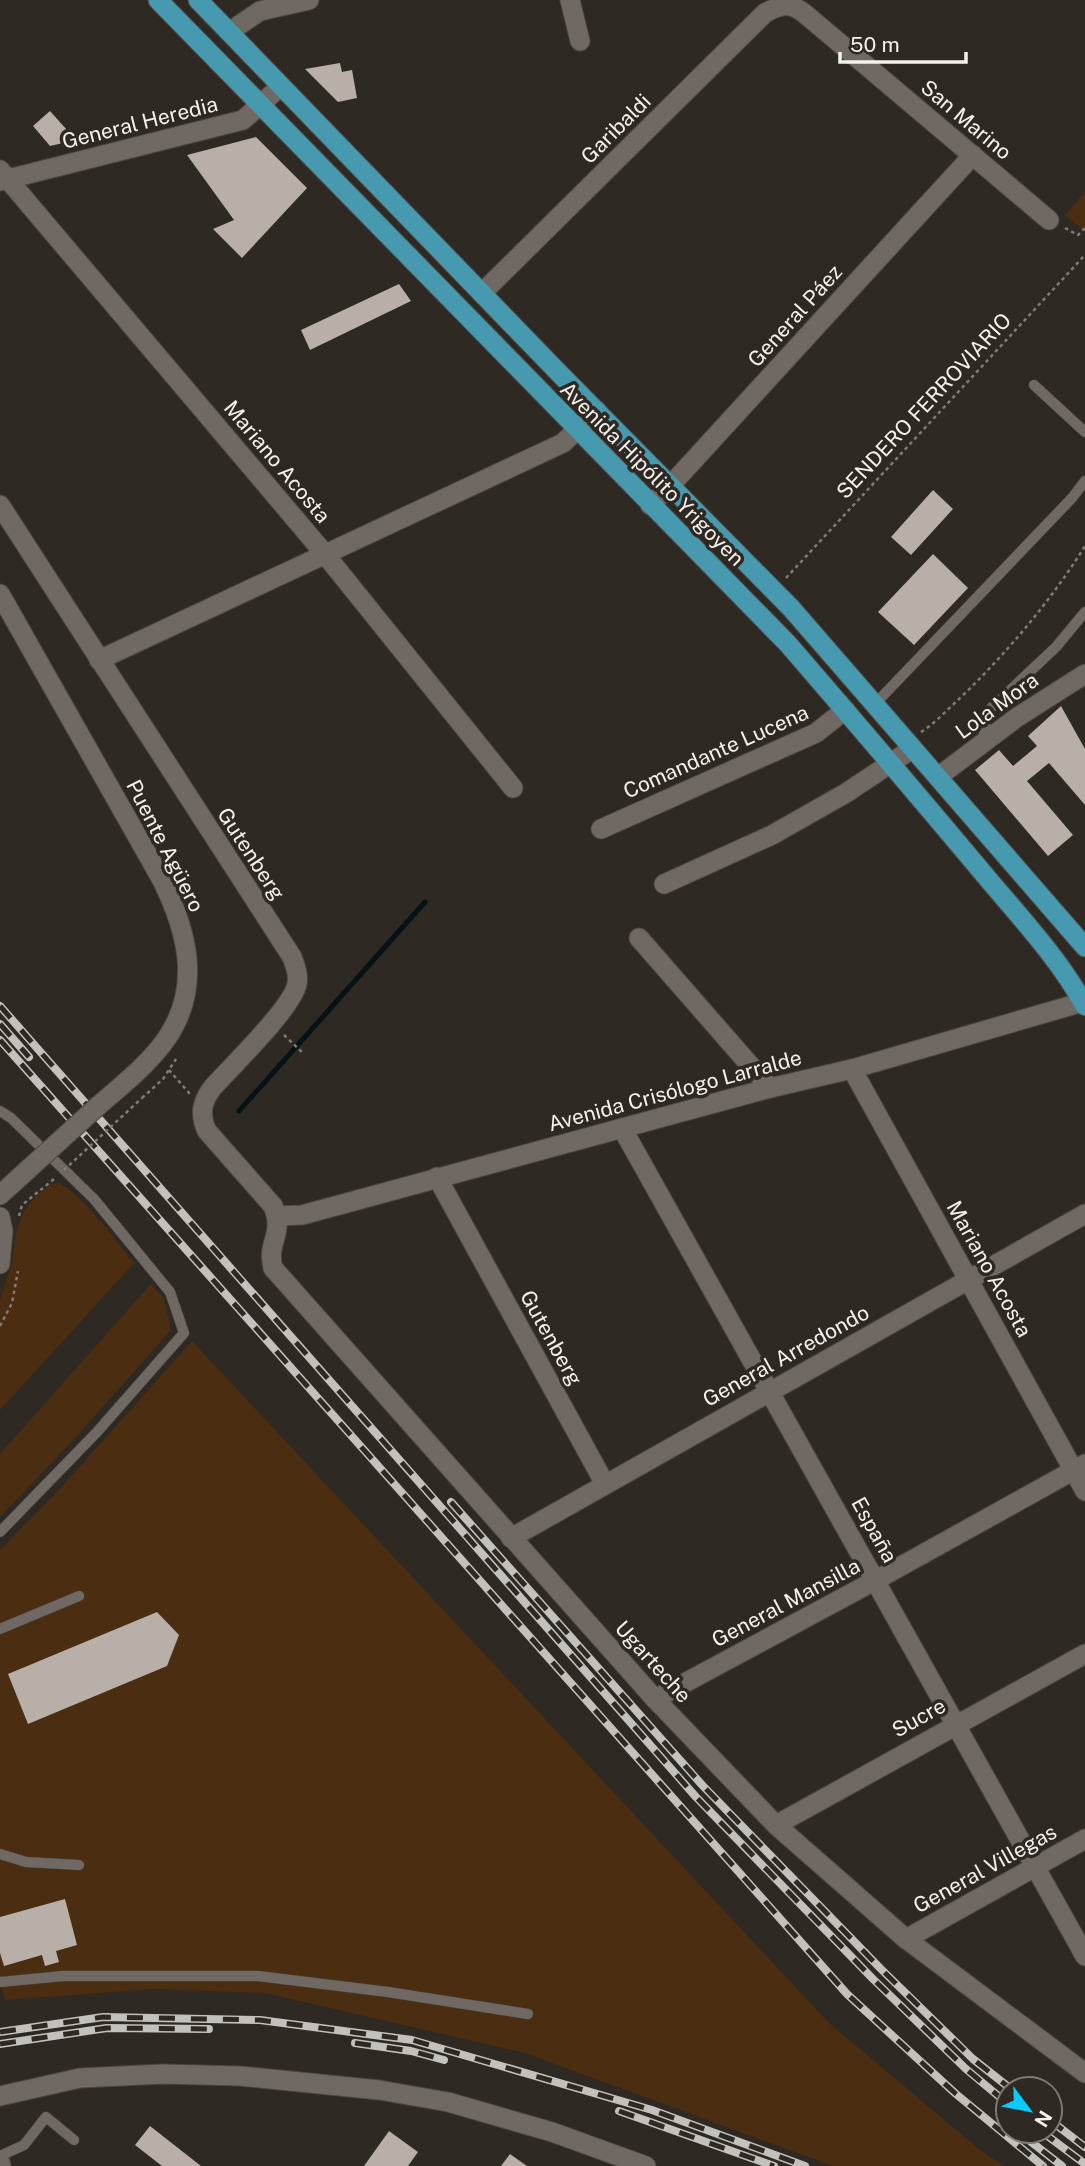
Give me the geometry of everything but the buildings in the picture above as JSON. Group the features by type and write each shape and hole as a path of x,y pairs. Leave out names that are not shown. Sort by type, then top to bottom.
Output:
{"main road":[{"name":"Avenida Hipólito Yrigoyen","path":"158,0 788,644 1054,958 1084,1004"},
{"name":"Avenida Hipólito Yrigoyen","path":"198,0 791,608 1085,947"}],"street":[{"path":"229,32 260,11 309,0"},
{"path":"570,0 580,41"},
{"name":"San Marino","path":"787,5 804,13 1049,220"},
{"name":"Garibaldi","path":"482,293 765,13 787,5"},
{"name":"General Heredia","path":"3,177 243,120 280,87"},
{"name":"General Páez","path":"650,505 973,155"},
{"name":"Mariano Acosta","path":"3,177 324,553 513,788"},
{"path":"99,660 563,443 597,411"},
{"name":"Gutenberg","path":"0,505 292,957 298,983 289,1003 213,1087 204,1099 202,1111 207,1131 273,1206 277,1216"},
{"name":"Puente Agüero","path":"0,594 162,880 185,937 189,959 179,1017 167,1038 144,1064 0,1195"},
{"name":"Lola Mora","path":"938,777 1040,701 1085,674"},
{"name":"Comandante Lucena","path":"601,829 816,733 845,710"},
{"path":"664,884 772,835 846,793 891,763 910,745"},
{"path":"639,938 769,1088"},
{"name":"Avenida Crisólogo Larralde","path":"277,1216 302,1215 769,1088 852,1069 1084,1004"},
{"name":"Mariano Acosta","path":"852,1069 969,1279 1079,1467 1085,1491"},
{"name":"España","path":"622,1128 1085,1955"},
{"name":"Gutenberg","path":"437,1177 605,1484"},
{"name":"General Arredondo","path":"511,1538 1085,1214"},
{"name":"Ugarteche","path":"277,1216 279,1230 270,1254 273,1268 654,1699 776,1825 906,1939 1085,2073"},
{"path":"0,1217 3,1251 9,1266"},
{"name":"General Mansilla","path":"654,1699 1079,1467"},
{"name":"Sucre","path":"776,1825 1085,1654"},
{"name":"General Villegas","path":"906,1939 1085,1839"},
{"path":"0,2096 80,2078 151,2074 240,2076 379,2090 448,2102 552,2132 646,2166"}],"lane":[{"path":"1034,385 1085,432"},
{"path":"875,704 1072,498 1085,481"},
{"path":"983,744 988,711 1056,648 1085,612"},
{"path":"0,1111 11,1118 94,1199 170,1292 184,1333 97,1432 0,1532"},
{"path":"0,1629 79,1596"},
{"path":"0,1854 26,1862 79,1865"},
{"path":"0,1982 63,1976 258,1976 388,1992 528,2014"},
{"path":"0,2156 24,2145 46,2117 74,2140"}],"path":[{"path":"1049,220 1078,235 1085,228"},
{"path":"938,412 1085,255"},
{"name":"SENDERO FERROVIARIO","path":"786,578 1085,255"},
{"path":"910,745 974,685 1000,656 1046,603 1085,547"},
{"path":"290,1041 303,1052"},
{"path":"19,1224 22,1205 142,1098"},
{"path":"0,1326 12,1303 18,1281 9,1266"}],"shaded area":[{"path":"1085,192 1085,228 1083,230 1065,215"},
{"path":"59,1183 90,1209 134,1263 0,1410 0,1300 12,1263 16,1233 23,1213 35,1197 52,1184"},
{"path":"151,1284 164,1299 171,1330 0,1517 0,1454"},
{"path":"192,1341 829,2023 980,2150 1004,2166 833,2166 525,2053 265,1993 153,1989 5,2000 0,1982 0,1550 59,1490"}],"waterway":[{"path":"239,1111 425,902"}],"railway":[{"path":"0,1006 696,1797 873,1979 966,2069 994,2092"},
{"path":"0,1024 29,1057"},
{"path":"0,1040 847,1994 956,2094 1043,2166"},
{"path":"451,1502 703,1786 881,1969 973,2059 994,2076"},
{"path":"0,2032 103,2017 260,2020 412,2040 652,2110 805,2166"},
{"path":"0,2044 107,2028 209,2029"},
{"path":"355,2043 411,2051 444,2060"},
{"path":"619,2111 774,2166"},
{"path":"1064,2131 1085,2147"},
{"path":"1035,2145 1062,2166"},
{"path":"1060,2145 1085,2164"}]}
